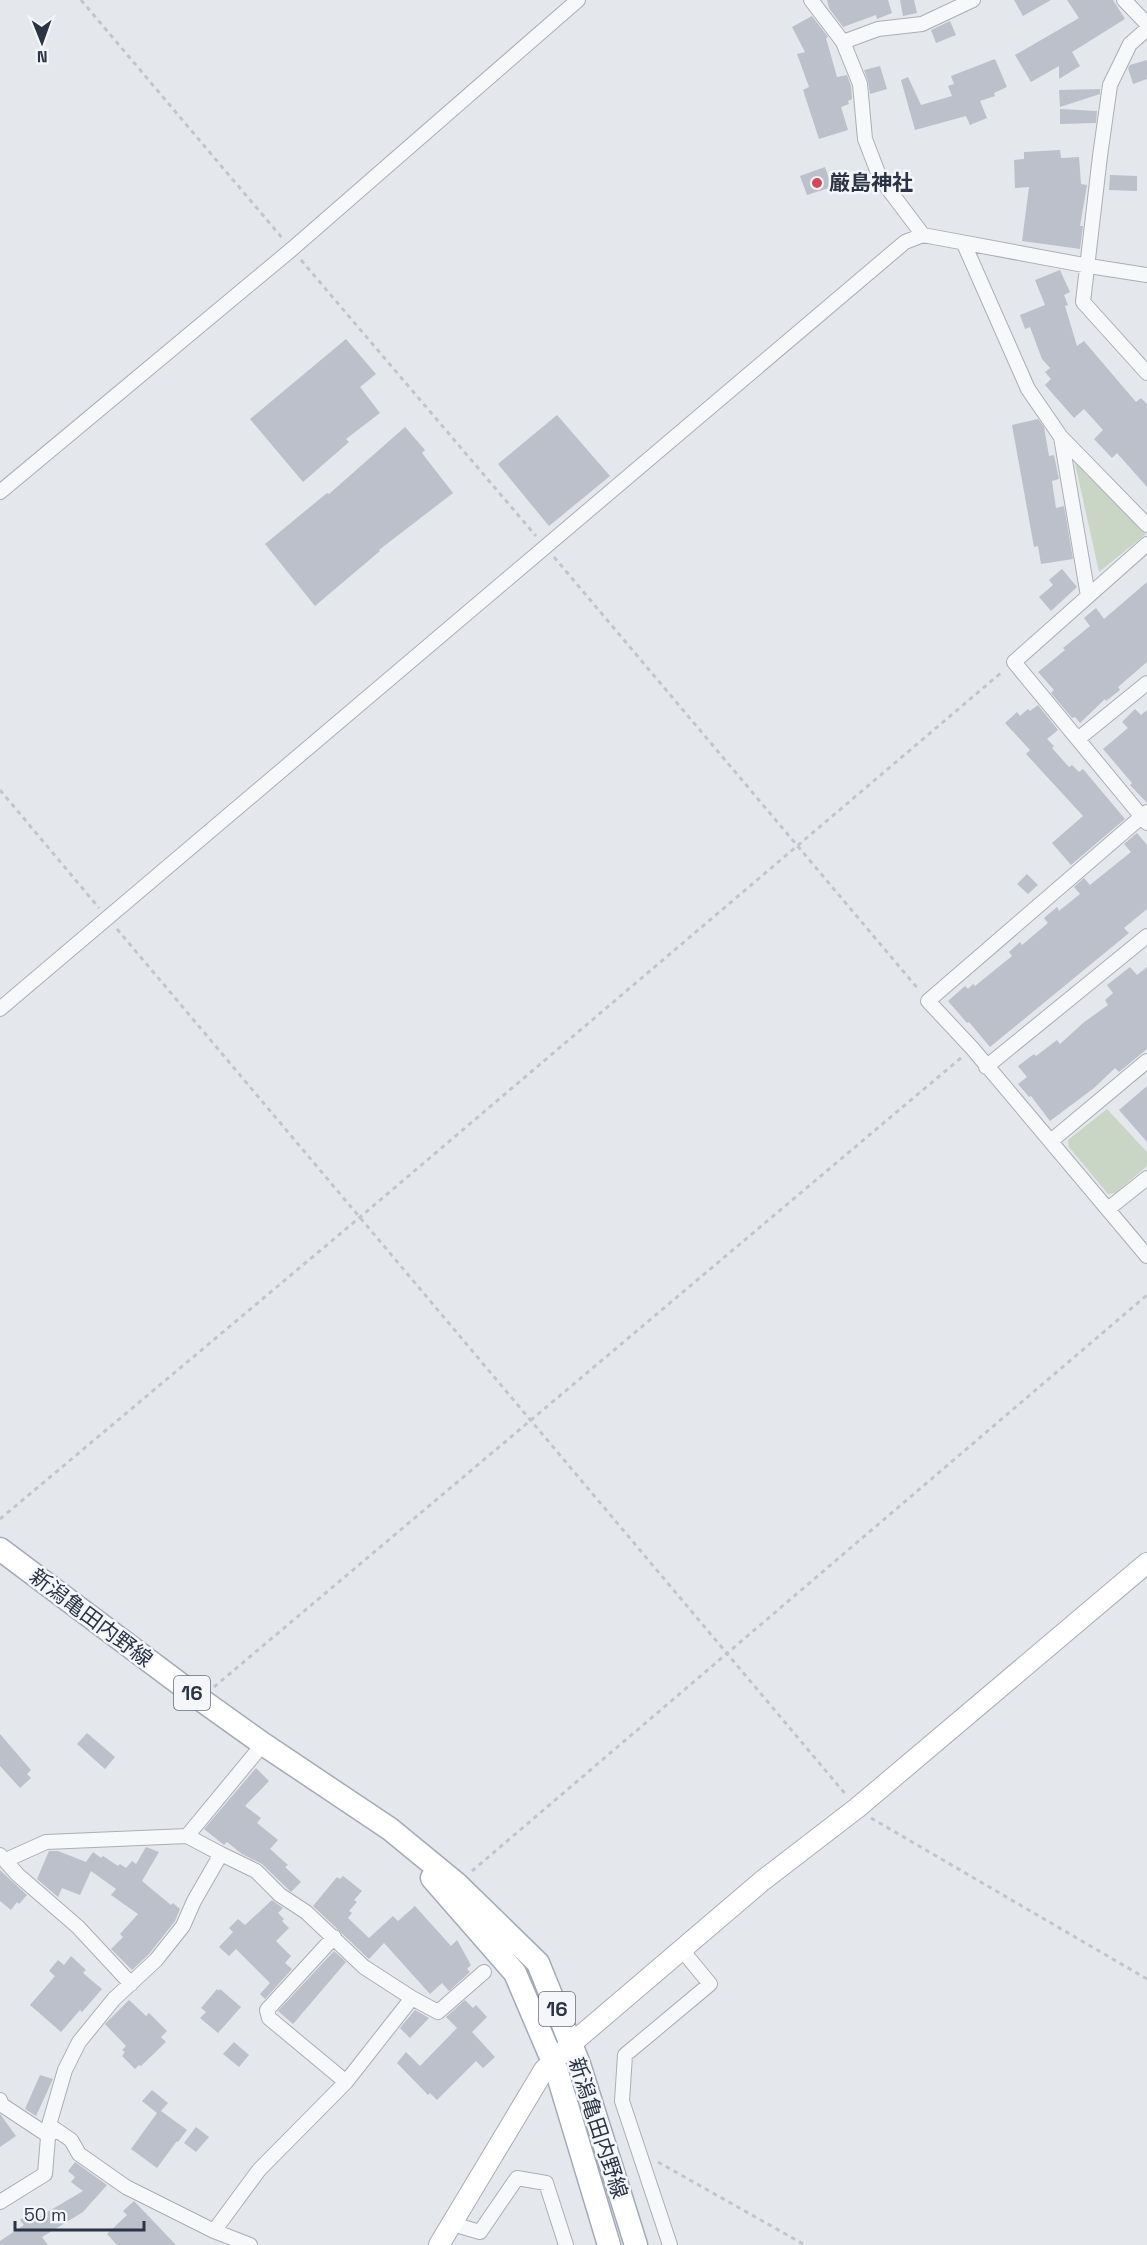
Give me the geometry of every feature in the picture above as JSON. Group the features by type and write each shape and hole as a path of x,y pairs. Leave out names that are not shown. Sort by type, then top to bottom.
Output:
{"main road":[{"name":"新潟亀田内野線","path":"0,1549 200,1699 390,1829 457,1884 538,1963 571,2043 636,2245"},
{"name":"新潟亀田内野線","path":"390,1829 515,1973 552,2062 609,2245"}],"street":[{"path":"0,492 291,249 578,0"},
{"path":"811,0 843,42 860,84 866,139 880,178 923,235"},
{"path":"843,42 878,29 922,24 973,0"},
{"path":"1124,0 1147,24"},
{"path":"1147,29 1130,44 1110,85 1083,302 1147,373"},
{"path":"0,1008 905,242 923,235 1089,267 1147,275"},
{"path":"964,244 1028,390 1061,437 1147,525"},
{"path":"1061,437 1088,596"},
{"path":"1147,544 1014,662 1145,817 928,1001 972,1048 1147,1256"},
{"path":"1078,739 1147,683"},
{"path":"986,1067 1147,936"},
{"path":"1051,1141 1147,1062"},
{"path":"1108,1209 1147,1178"},
{"path":"439,2245 544,2070 571,2043 762,1881 857,1808 1147,1563"},
{"path":"187,1836 263,1744"},
{"path":"131,1984 78,1927 18,1875 3,1858 46,1842 187,1836 256,1871 280,1895 306,1912 364,1967 438,2012 484,1972"},
{"path":"0,2202 45,2174 49,2130 65,2070 79,2042 114,1999 156,1960 183,1926 194,1901 221,1854"},
{"path":"334,1937 267,2010 269,2018 346,2082"},
{"path":"670,2245 622,2102 625,2055 710,1984 682,1950"},
{"path":"214,2231 259,2170 346,2082 412,1998"},
{"path":"0,2100 2,2104 71,2140 79,2154 126,2187 214,2231 250,2245"},
{"path":"453,2224 480,2232 517,2178 546,2183 566,2245"}],"path":[{"path":"81,0 928,1001"},
{"path":"0,1519 797,848 1014,662"},
{"path":"0,790 857,1808 883,1826 1147,1979"},
{"path":"200,1699 972,1048"},
{"path":"457,1884 1147,1295"},
{"path":"636,2149 805,2245"}],"green space":[{"path":"1074,459 1146,534 1099,572"},
{"path":"1107,1109 1147,1152 1147,1166 1115,1193 1108,1194 1069,1147 1068,1140"}],"building":[{"path":"827,0 888,0 892,13 877,19 876,15 843,27 829,8"},
{"path":"900,0 914,0 917,13 903,16"},
{"path":"1014,0 1051,0 1023,16"},
{"path":"1067,0 1113,0 1125,19 1072,52 1080,66 1059,79 1059,66 1031,82 1015,55 1079,18"},
{"path":"812,16 828,37 826,38 837,77 847,75 852,99 848,101 849,104 841,107 848,130 819,139 803,90 809,87 797,54 805,52 792,27"},
{"path":"950,21 956,35 936,43 931,30"},
{"path":"995,59 1007,87 994,93 995,96 980,101 987,118 970,125 966,116 915,130 901,80 908,77 921,105 952,96 948,86 954,84 951,76"},
{"path":"1147,60 1147,79 1133,84 1128,68 1130,65"},
{"path":"880,66 887,89 870,94 864,70"},
{"path":"1100,89 1100,94 1060,107 1059,90"},
{"path":"1060,109 1097,111 1096,123 1060,124"},
{"path":"1060,150 1061,158 1079,157 1081,184 1087,185 1080,226 1083,226 1080,249 1022,241 1029,187 1015,188 1014,160 1024,159 1024,152"},
{"path":"825,167 832,187 807,195 800,176"},
{"path":"1110,175 1137,176 1137,191 1109,190"},
{"path":"1060,270 1070,292 1064,295 1068,305 1065,306 1077,346 1084,341 1136,402 1141,398 1147,404 1147,487 1117,453 1112,458 1094,439 1103,430 1084,409 1074,418 1045,385 1051,379 1045,372 1050,368 1042,359 1030,327 1025,329 1020,315 1045,305 1035,280"},
{"path":"346,339 376,374 360,387 380,413 346,439 349,442 303,482 250,419"},
{"path":"557,415 610,476 549,526 498,464"},
{"path":"1038,419 1044,427 1049,456 1054,455 1059,479 1052,481 1056,508 1064,506 1073,559 1041,564 1038,546 1034,547 1012,425"},
{"path":"405,427 425,450 422,453 453,493 379,550 315,606 265,544 327,493 329,494"},
{"path":"1062,569 1077,587 1051,611 1039,597 1053,585 1049,580"},
{"path":"1147,582 1147,662 1118,687 1120,690 1106,701 1105,699 1080,723 1075,717 1072,718 1051,693 1054,690 1038,672 1090,626 1084,618 1096,608 1104,619"},
{"path":"1038,705 1058,730 1047,739 1054,746 1052,748 1069,767 1072,765 1079,772 1083,769 1125,819 1071,865 1052,843 1083,816 1026,754 1030,750 1005,723 1017,712 1020,716 1028,709 1030,711"},
{"path":"1135,709 1141,715 1147,710 1147,803 1130,785 1132,783 1103,749 1128,728 1122,722"},
{"path":"1137,833 1147,845 1147,909 1124,928 1129,933 990,1047 948,1001 965,986 968,989 973,984 975,986 1012,956 1009,952 1020,942 1022,945 1048,923 1044,918 1057,907 1059,911 1080,894 1074,887 1084,878 1090,885 1131,852 1124,844"},
{"path":"1027,874 1038,885 1028,894 1017,884"},
{"path":"1130,967 1137,975 1147,967 1147,1049 1119,1072 1115,1068 1094,1088 1050,1121 1031,1096 1029,1097 1018,1084 1027,1077 1018,1066 1057,1040 1060,1044 1108,1005 1105,1000 1113,993 1107,985"},
{"path":"1147,1086 1147,1142 1119,1110"},
{"path":"87,1733 115,1757 105,1769 77,1744"},
{"path":"0,1734 31,1770 27,1774 31,1778 20,1788 0,1766"},
{"path":"256,1768 269,1781 245,1806 261,1818 257,1823 278,1840 270,1849 288,1865 285,1867 301,1882 291,1892 262,1864 242,1854 227,1842 224,1845 204,1829"},
{"path":"146,1847 159,1852 142,1881 171,1905 173,1903 180,1909 175,1921 149,1954 132,1970 111,1949 123,1937 120,1934 138,1914 111,1895 116,1889 91,1871 80,1895 62,1888 58,1897 37,1879 49,1851 58,1851 86,1862 93,1852 101,1858 103,1856 118,1866 120,1864 126,1868 132,1861 136,1864"},
{"path":"0,1870 27,1895 11,1910 0,1901"},
{"path":"343,1876 362,1891 354,1900 357,1902 349,1911 352,1913 348,1918 369,1938 393,1916 398,1921 415,1906 451,1946 457,1940 471,1965 467,1969 470,1972 449,1991 442,1983 430,1994 384,1943 369,1959 313,1906 337,1877 340,1879"},
{"path":"272,1900 283,1908 278,1913 289,1928 276,1941 291,1956 285,1963 292,1969 265,1999 260,1994 270,1983 236,1949 229,1956 219,1947 233,1932 229,1928 238,1919 245,1925"},
{"path":"334,1951 346,1962 293,2024 278,2011"},
{"path":"71,1956 86,1970 83,1973 102,1989 61,2032 30,2005 55,1976 49,1971 58,1960 64,1965"},
{"path":"217,1989 241,2007 218,2033 200,2018 206,2012 201,2008"},
{"path":"129,2000 146,2016 149,2013 167,2031 161,2037 166,2042 135,2069 122,2056 125,2052 122,2050 126,2046 105,2024"},
{"path":"465,2000 473,2008 476,2005 487,2017 472,2032 495,2057 483,2068 476,2061 437,2100 430,2093 428,2095 397,2063 406,2052 420,2066 457,2028 446,2017"},
{"path":"415,2010 429,2018 410,2038 400,2028"},
{"path":"234,2042 249,2055 239,2067 223,2054"},
{"path":"40,2075 53,2079 36,2116 25,2109"},
{"path":"152,2090 168,2103 161,2111 187,2130 157,2168 131,2149 157,2113 142,2101"},
{"path":"0,2114 16,2136 0,2147"},
{"path":"196,2127 209,2137 196,2152 184,2143"},
{"path":"75,2162 107,2185 83,2212 42,2237 48,2245 0,2245 0,2241 24,2225 20,2220 34,2210 39,2217 83,2191 71,2182 75,2177 68,2171"},
{"path":"134,2201 176,2245 117,2245 107,2234 127,2215 123,2211"}],"place":[{"name":"厳島神社","path":"817,183"}]}
